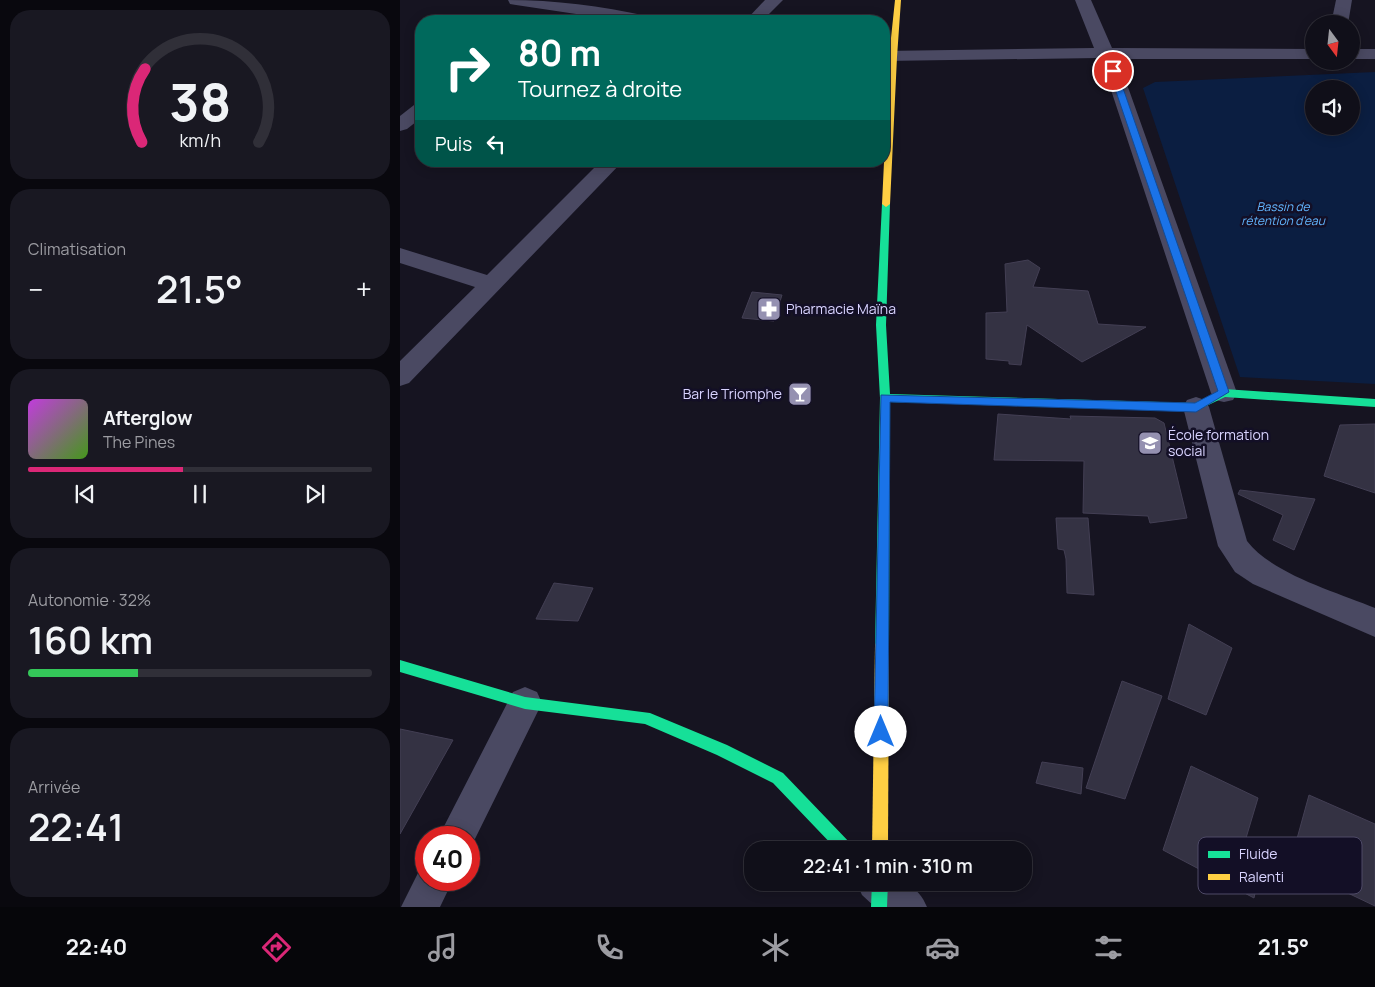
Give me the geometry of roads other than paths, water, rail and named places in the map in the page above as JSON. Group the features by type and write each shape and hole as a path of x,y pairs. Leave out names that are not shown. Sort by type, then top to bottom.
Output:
{"street":[{"path":"516,0 621,15"},
{"path":"612,13 625,0"},
{"path":"759,15 775,0"},
{"path":"890,45 898,0"},
{"path":"1083,0 1105,53 1224,392"},
{"path":"1341,15 1344,0"},
{"path":"546,15 556,7"},
{"path":"890,56 1105,53 1305,54"},
{"path":"1360,54 1375,54"},
{"path":"400,125 415,114"},
{"path":"400,377 607,167"},
{"path":"880,841 885,398 881,325 885,167"},
{"path":"400,255 490,284"},
{"path":"885,398 1196,408 1224,392 1375,403"},
{"path":"1196,408 1233,546 1246,563 1264,575 1375,623"},
{"path":"400,666 526,703 645,718 722,750 778,778 838,841"},
{"path":"462,826 526,703"},
{"path":"420,907 428,891"}],"water":[{"name":"Bassin de rétention d'eau","path":"1375,72 1375,384 1240,377 1143,88 1155,82"}],"place":[{"name":"Pharmacie Maïna","path":"769,309"},
{"name":"Bar le Triomphe","path":"800,394"},
{"name":"École formation social","path":"1150,443"}]}
